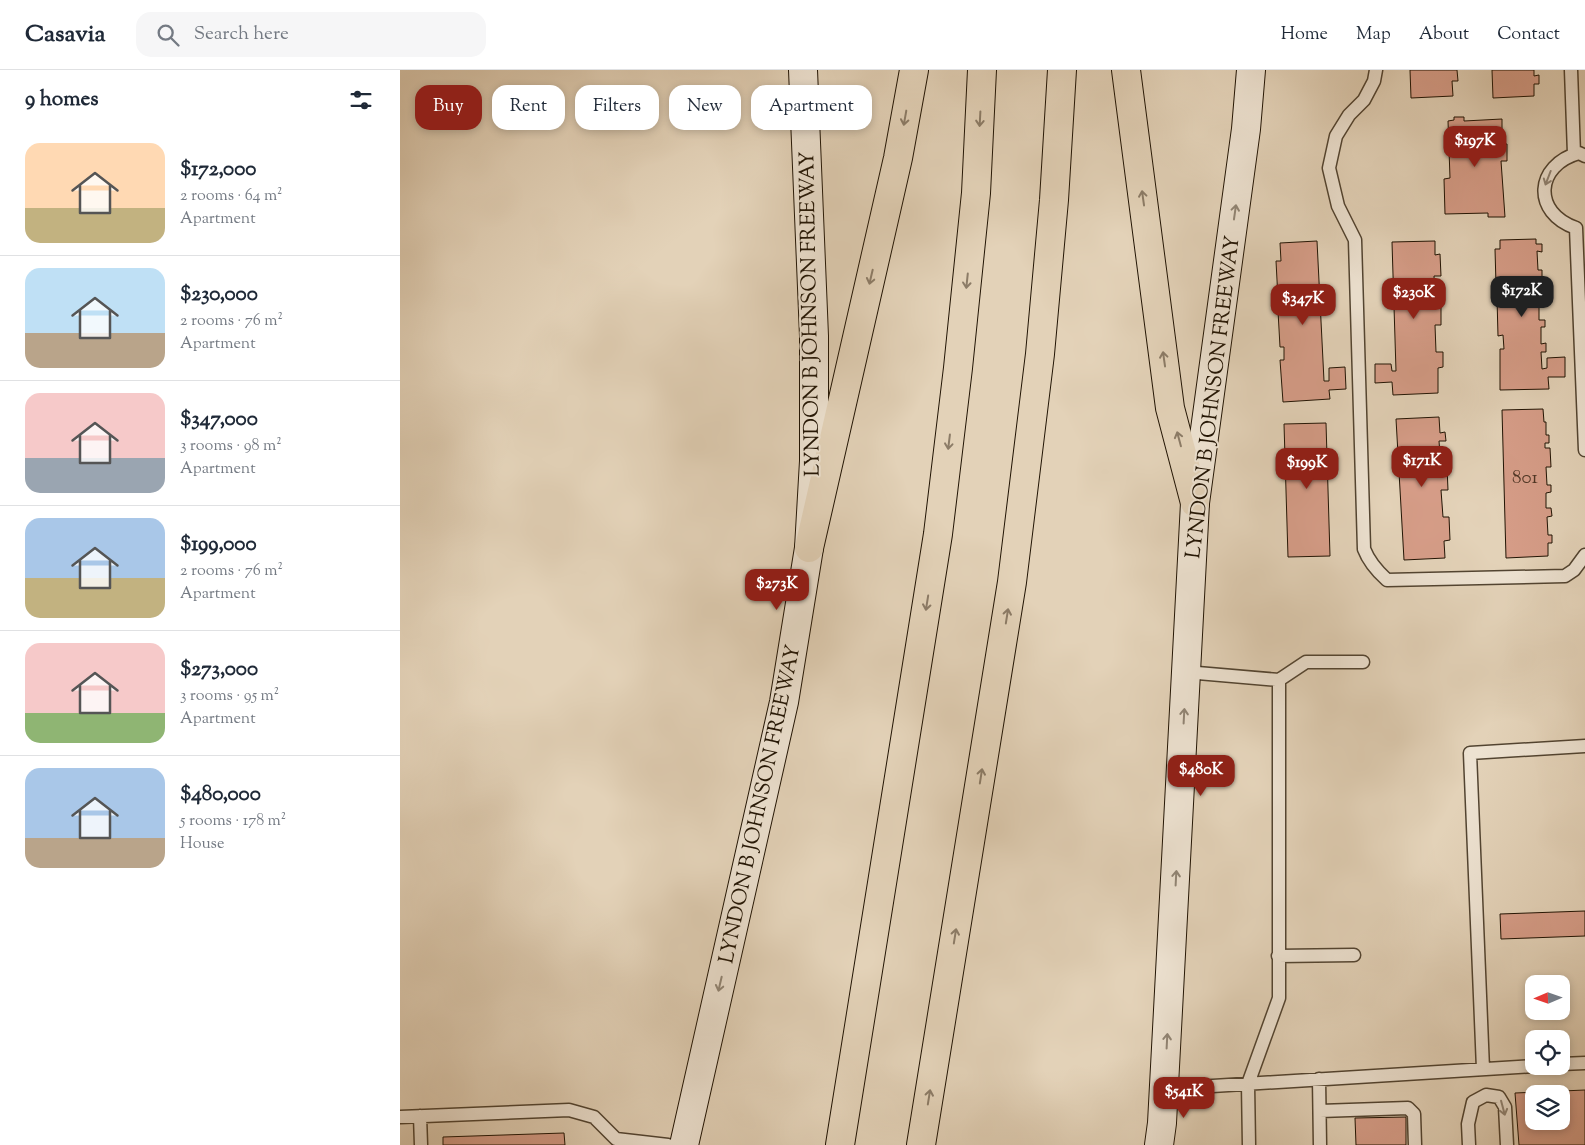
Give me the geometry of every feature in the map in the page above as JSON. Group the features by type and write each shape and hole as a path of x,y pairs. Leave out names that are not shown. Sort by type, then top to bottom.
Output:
{"highway":[{"path":"809,548 898,158 914,70"},
{"path":"840,1145 938,534 958,368 976,192 982,70"},
{"path":"921,1145 1012,582 1040,354 1054,200 1062,70"},
{"path":"1126,70 1170,408 1196,503"}],"main road":[{"name":"LYNDON B JOHNSON FREEWAY","path":"684,1145 784,702 809,548 814,462 814,336 803,70"},
{"name":"LYNDON B JOHNSON FREEWAY","path":"1159,1145 1164,1089 1196,503 1246,129 1251,70"}],"lane":[{"path":"1376,70 1374,82 1364,100 1349,115 1336,136 1329,168 1338,206 1355,240 1364,549 1366,554 1375,569 1387,580 1565,576 1574,570 1585,555"},
{"path":"1571,70 1579,155 1568,156 1558,162 1550,172 1546,183 1545,195 1548,207 1555,217 1565,224 1581,224 1585,450"},
{"path":"1186,672 1279,680 1306,662 1363,662"},
{"path":"1249,1145 1248,1084 1279,998 1279,680"},
{"path":"1483,1069 1470,752 1585,746"},
{"path":"1278,956 1354,955"},
{"path":"1570,1064 1585,1063"},
{"path":"1164,1089 1525,1067"},
{"path":"1319,1079 1320,1145"},
{"path":"1469,1145 1468,1124 1473,1102 1486,1095 1499,1097 1505,1107 1507,1145"},
{"path":"1320,1111 1408,1108 1414,1114 1415,1145"},
{"path":"400,1117 569,1110 594,1117 615,1142 668,1145"},
{"path":"420,1116 420,1145"}],"building":[{"path":"1410,70 1457,70 1458,81 1452,81 1453,96 1411,98"},
{"path":"1492,70 1534,70 1534,76 1539,75 1539,84 1534,84 1534,96 1493,98"},
{"path":"1454,117 1464,117 1464,121 1502,119 1502,138 1498,138 1499,144 1507,144 1507,161 1501,161 1505,217 1488,217 1488,213 1445,214 1444,179 1450,178 1448,121 1454,120"},
{"path":"1536,239 1536,244 1542,244 1542,252 1537,251 1538,270 1542,270 1542,277 1539,277 1539,295 1544,294 1544,302 1539,302 1539,320 1545,320 1545,327 1541,327 1541,344 1546,343 1546,352 1541,352 1542,369 1547,368 1547,358 1565,357 1565,377 1548,377 1549,389 1500,390 1500,349 1504,349 1503,335 1498,336 1497,298 1501,298 1501,285 1496,285 1495,249 1500,249 1500,240"},
{"path":"1317,241 1324,381 1329,381 1329,368 1345,367 1346,389 1329,390 1330,399 1283,402 1280,360 1284,360 1284,347 1280,347 1278,311 1283,311 1282,299 1278,299 1276,261 1281,261 1280,243"},
{"path":"1435,241 1435,255 1440,254 1441,276 1434,276 1435,302 1441,302 1441,325 1435,325 1436,352 1443,352 1443,367 1438,368 1438,393 1393,395 1392,382 1375,383 1375,364 1391,364 1392,371 1396,371 1392,242"},
{"path":"1543,409 1546,435 1549,435 1549,443 1545,443 1545,448 1550,448 1551,467 1546,467 1547,485 1551,485 1551,492 1546,493 1546,508 1551,508 1552,516 1547,517 1548,535 1552,535 1552,543 1548,543 1548,556 1506,558 1502,410"},
{"path":"1439,417 1440,433 1445,432 1446,441 1439,441 1441,468 1447,467 1448,490 1441,490 1443,517 1449,517 1450,540 1444,541 1445,558 1404,560 1396,419"},
{"path":"1326,423 1330,556 1288,557 1284,424"},
{"path":"1585,911 1585,936 1501,939 1500,914"},
{"path":"1585,1090 1585,1145 1519,1145 1515,1093 1525,1093 1525,1130 1570,1130 1570,1091"},
{"path":"1406,1117 1406,1145 1356,1145 1355,1118"},
{"path":"564,1133 565,1145 443,1145 443,1137"}]}
